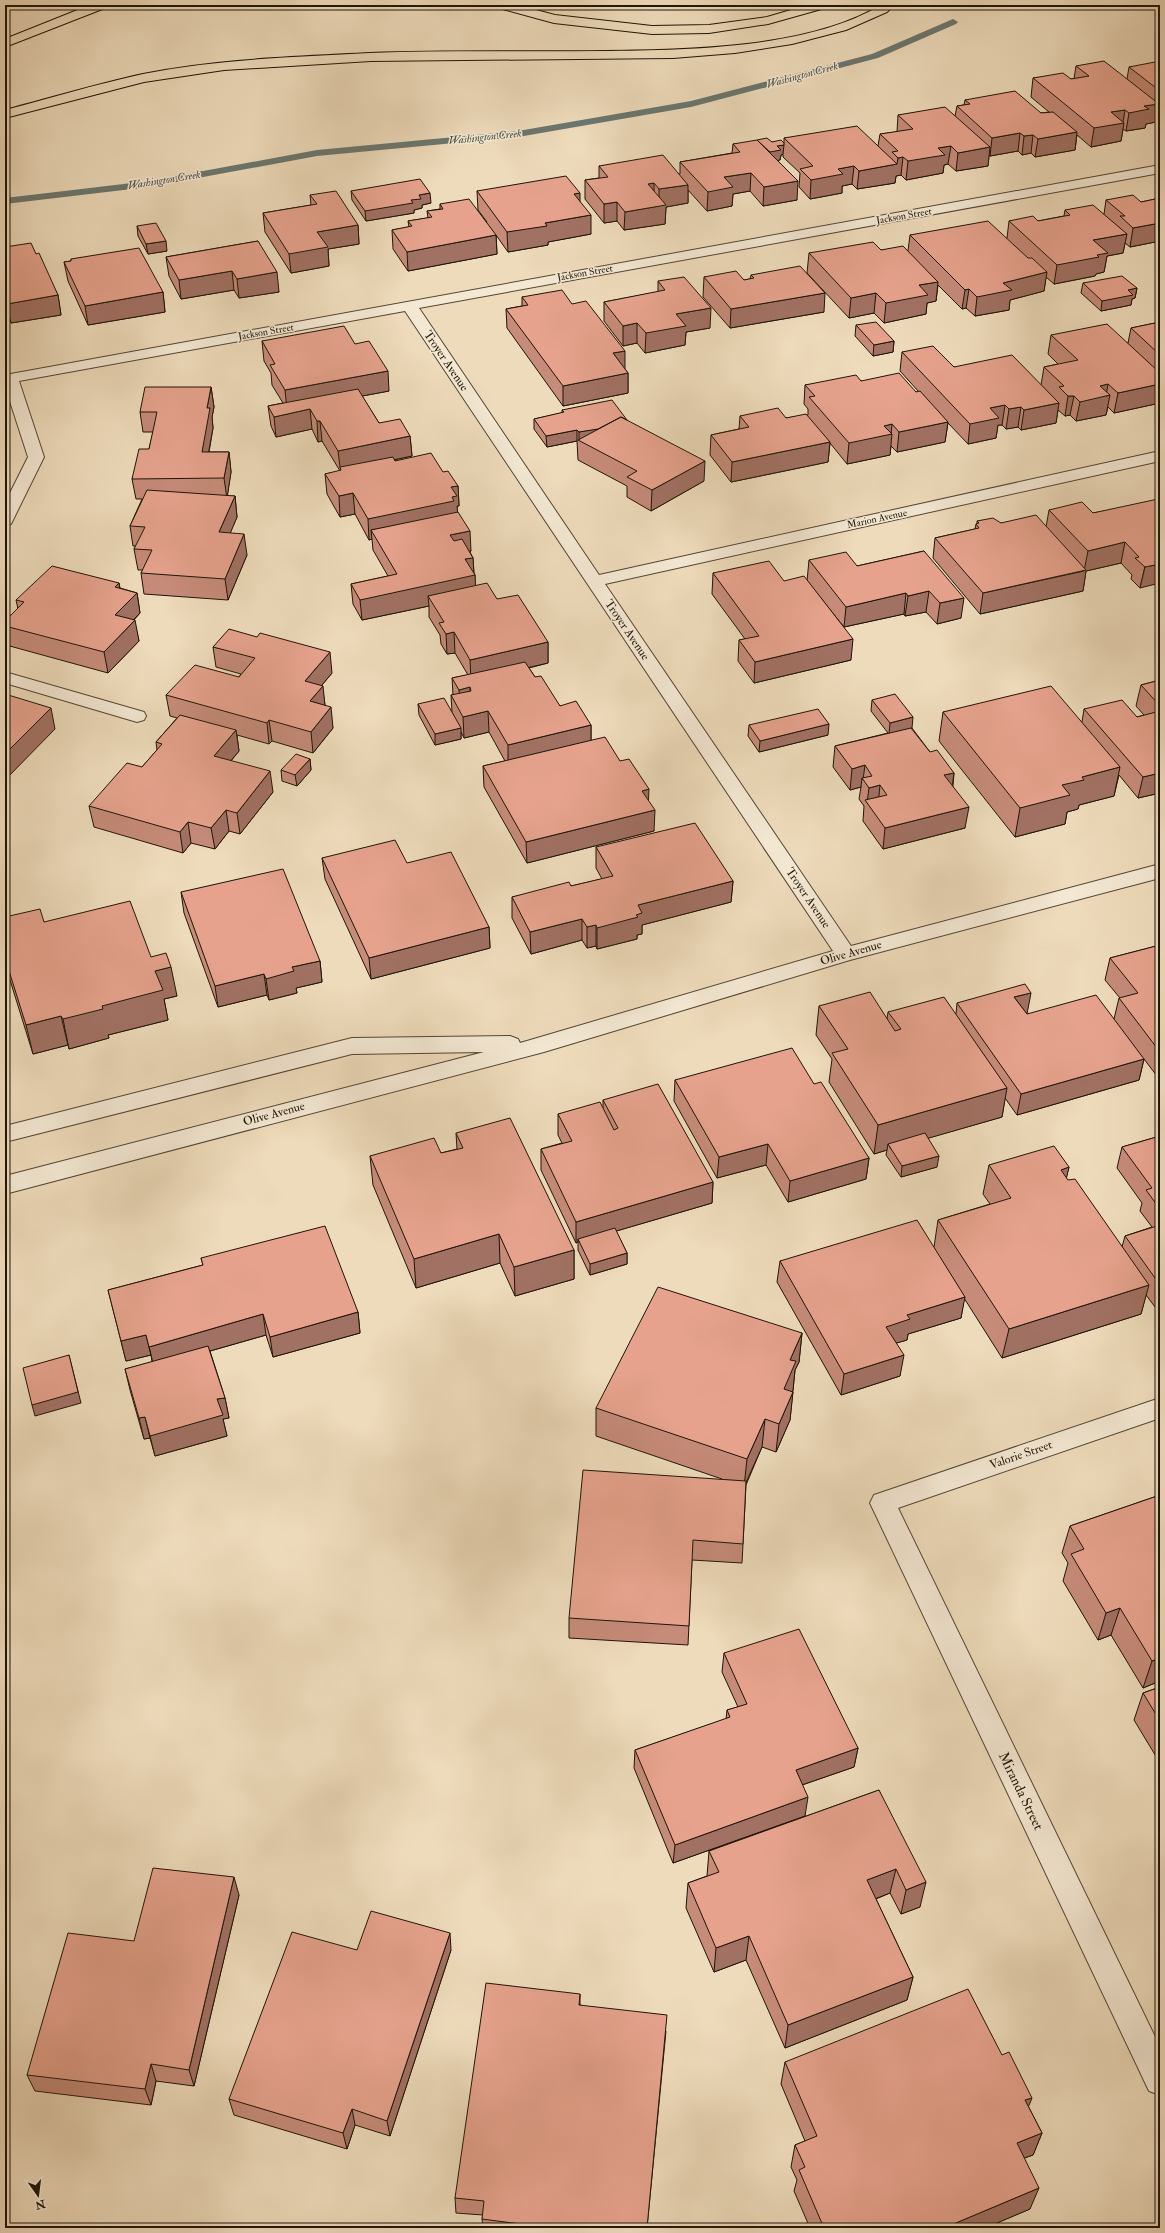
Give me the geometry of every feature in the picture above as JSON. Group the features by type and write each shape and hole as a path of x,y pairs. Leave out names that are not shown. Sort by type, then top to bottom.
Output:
{"highway":[{"path":"5,43 101,5"},
{"path":"503,5 554,19 652,30 709,29 768,20 821,5"},
{"path":"5,114 144,78 224,66 371,56 673,54 736,49 792,40 842,27 883,10 888,5"}],"street":[{"name":"Jackson Street","path":"5,520 36,457 10,378 1160,169"},
{"name":"Troyer Avenue","path":"409,305 846,954"},
{"name":"Marion Avenue","path":"594,581 1160,456"},
{"path":"5,677 137,716"},
{"name":"Olive Avenue","path":"5,1185 544,1044 846,954 1160,871"},
{"name":"Olive Avenue","path":"5,1134 352,1046 544,1044"},
{"name":"Valorie Street","path":"883,1502 1160,1408"},
{"name":"Miranda Street","path":"883,1502 1160,2080"}],"building":[{"path":"1104,61 1159,104 1144,106 1149,109 1129,113 1125,110 1111,112 1124,123 1094,128 1033,78 1063,73 1071,79 1089,76 1076,66"},
{"path":"1155,62 1160,65 1160,91 1129,67"},
{"path":"1015,91 1041,113 1053,112 1077,132 1038,139 1033,135 1024,136 1020,133 992,138 957,106 970,104 965,100"},
{"path":"945,107 990,147 958,153 951,146 938,148 945,155 908,161 903,157 898,158 892,152 898,151 880,134 913,129 898,115"},
{"path":"857,126 897,164 859,171 854,166 838,169 843,174 811,180 800,169 813,166 784,138"},
{"path":"767,138 772,142 781,140 784,145 777,146 781,150 770,152 757,140"},
{"path":"757,140 798,181 764,187 751,173 724,177 733,187 708,192 680,162 740,152 733,144"},
{"path":"663,155 688,185 659,189 654,183 648,184 666,205 625,212 617,202 604,204 585,180 608,177 599,166"},
{"path":"566,176 580,193 574,194 591,215 545,223 547,226 507,232 477,191"},
{"path":"420,179 430,193 419,195 421,199 411,200 413,203 365,211 351,191"},
{"path":"336,191 358,225 317,232 328,247 289,254 263,213 317,204 310,195"},
{"path":"1133,195 1141,202 1160,198 1160,223 1133,228 1120,216 1125,216 1106,200"},
{"path":"469,199 496,235 407,252 392,230 412,226 408,221 432,217 427,211 443,209 440,204"},
{"path":"1093,205 1127,234 1093,240 1108,253 1097,255 1099,257 1057,265 1009,221 1033,216 1038,221 1070,215 1065,210"},
{"path":"988,221 1028,258 1032,258 1047,272 1003,283 1012,290 977,297 969,289 965,290 910,235"},
{"path":"156,223 166,241 146,244 137,226"},
{"path":"258,241 277,272 237,279 232,271 179,280 166,257"},
{"path":"873,242 881,250 903,246 938,282 919,285 928,295 886,303 876,293 851,298 809,253"},
{"path":"31,243 36,254 39,253 58,295 7,304 5,298 5,247"},
{"path":"139,248 163,292 85,306 64,262 71,261 71,259"},
{"path":"800,266 825,293 731,309 704,277 736,271 744,280 754,278 751,275"},
{"path":"1122,276 1137,288 1128,290 1133,295 1102,301 1083,283"},
{"path":"684,277 711,308 676,314 686,326 646,333 637,323 623,326 604,302 665,290 658,281"},
{"path":"562,290 572,304 586,301 625,351 613,353 628,373 563,386 506,309 528,305 522,297"},
{"path":"876,322 894,341 874,345 856,325"},
{"path":"1160,322 1160,355 1131,328"},
{"path":"1107,324 1160,373 1160,384 1118,393 1108,384 1100,386 1110,395 1080,402 1074,396 1068,396 1059,387 1064,386 1044,367 1078,360 1051,335"},
{"path":"344,326 355,344 369,341 388,371 285,390 270,365 275,364 262,341"},
{"path":"933,346 954,367 1012,355 1059,403 1024,410 1021,407 1009,409 1005,405 990,408 999,418 970,424 902,352"},
{"path":"899,373 916,392 920,391 948,422 899,432 892,424 884,426 892,434 849,443 809,397 815,396 805,385 856,375 861,381"},
{"path":"145,387 211,387 207,408 210,408 202,452 229,452 224,478 132,479 139,449 149,449 157,412 140,412"},
{"path":"358,389 379,423 400,419 410,436 338,451 320,421 317,421 310,409 274,417 268,406"},
{"path":"612,400 627,420 621,417 598,429 579,432 577,430 546,436 534,419 564,412 562,410"},
{"path":"778,408 786,418 806,414 830,442 732,462 711,435 749,427 740,416"},
{"path":"621,417 705,461 652,490 627,477 637,471 578,440"},
{"path":"431,453 443,472 448,471 458,486 451,487 457,496 452,497 454,501 368,519 353,493 339,496 325,474 341,470 340,467 393,457 395,461"},
{"path":"147,490 235,496 219,532 244,534 225,579 141,573 152,550 134,549 145,527 130,526"},
{"path":"1158,499 1160,501 1160,564 1145,567 1135,558 1139,557 1125,542 1088,551 1049,510 1082,502 1093,513"},
{"path":"458,512 470,531 450,535 454,541 462,539 473,558 465,559 475,575 360,600 351,584 397,574 371,530"},
{"path":"1036,515 1086,570 983,593 935,538 979,528 976,524 979,523 977,521 993,518 1001,523"},
{"path":"924,551 964,598 940,603 929,591 908,596 906,593 846,607 809,560 846,552 857,566"},
{"path":"769,561 784,581 804,576 853,639 755,662 739,640 759,636 713,573"},
{"path":"52,566 119,583 115,587 137,593 115,615 135,620 104,652 5,626 5,621 24,602 16,600"},
{"path":"487,583 497,599 518,595 548,642 470,660 454,632 446,634 439,623 444,622 428,596"},
{"path":"229,629 257,637 260,633 330,652 305,681 323,686 310,701 331,707 311,732 269,720 267,723 166,695 195,665 239,677 255,658 213,647"},
{"path":"525,662 535,677 541,676 560,706 576,701 591,725 508,745 488,711 463,717 451,695 471,691 470,687 459,690 452,678"},
{"path":"1160,680 1160,706 1141,685"},
{"path":"1051,686 1120,767 1082,777 1084,780 1062,785 1070,795 1020,808 943,712"},
{"path":"5,694 51,708 5,754"},
{"path":"895,694 913,717 890,723 872,700"},
{"path":"444,698 461,728 435,734 418,704"},
{"path":"1122,700 1137,717 1160,711 1160,773 1143,777 1084,709"},
{"path":"818,709 829,724 760,741 749,725"},
{"path":"180,715 236,730 214,756 270,771 237,813 226,810 211,828 188,822 180,832 89,806 127,763 142,767 162,744 156,742"},
{"path":"911,728 930,752 937,750 954,773 944,775 969,807 885,828 865,800 887,795 880,785 869,788 862,778 872,776 865,765 852,769 835,746"},
{"path":"605,737 620,761 629,759 649,789 642,791 655,810 526,842 483,766"},
{"path":"296,754 310,759 295,775 281,770"},
{"path":"695,823 733,881 638,905 642,913 636,915 638,917 597,928 596,925 587,927 582,919 530,932 512,897 569,882 571,886 613,876 596,847"},
{"path":"395,840 407,863 451,852 489,927 369,958 322,858"},
{"path":"283,869 320,961 292,967 294,971 266,979 264,974 215,986 181,892"},
{"path":"130,901 151,957 166,953 171,967 155,971 163,990 102,1006 103,1009 63,1019 61,1016 26,1025 5,958 5,917 40,909 44,922"},
{"path":"1160,945 1160,1052 1119,998 1138,993 1110,958"},
{"path":"1025,984 1031,993 1014,997 1027,1014 1096,995 1144,1059 1021,1094 957,1003"},
{"path":"870,992 895,1031 901,1029 888,1012 944,997 1007,1088 878,1125 832,1053 848,1049 819,1006"},
{"path":"792,1048 814,1084 821,1082 869,1158 790,1181 768,1144 719,1157 675,1080"},
{"path":"658,1084 713,1182 576,1222 541,1149 572,1141 558,1114 600,1102 614,1130 618,1128 603,1100"},
{"path":"510,1118 574,1250 514,1267 499,1234 414,1259 370,1156 434,1138 441,1153 463,1148 456,1133"},
{"path":"925,1133 939,1156 902,1166 888,1144"},
{"path":"1160,1136 1160,1209 1146,1190 1152,1188 1122,1147"},
{"path":"1054,1146 1069,1167 1061,1170 1068,1180 1075,1179 1149,1285 1009,1329 938,1220 1011,1198 989,1165"},
{"path":"917,1220 965,1297 907,1315 910,1319 886,1327 904,1355 844,1374 780,1261"},
{"path":"1160,1225 1160,1285 1125,1236"},
{"path":"325,1226 358,1312 270,1337 263,1314 149,1347 146,1335 121,1341 108,1290 203,1265 201,1258"},
{"path":"615,1228 627,1253 590,1264 578,1239"},
{"path":"658,1287 802,1333 790,1360 796,1361 784,1389 793,1392 779,1424 765,1419 747,1459 596,1408"},
{"path":"208,1346 225,1398 217,1399 223,1415 150,1436 145,1417 139,1418 125,1369"},
{"path":"69,1355 78,1392 32,1405 23,1368"},
{"path":"583,1470 746,1481 743,1544 693,1540 689,1626 569,1618"},
{"path":"1160,1495 1160,1658 1152,1661 1120,1608 1106,1613 1071,1554 1084,1549 1070,1526"},
{"path":"799,1629 858,1748 796,1770 808,1797 675,1845 635,1750 730,1717 727,1710 747,1704 724,1653"},
{"path":"1160,1687 1160,1721 1143,1693"},
{"path":"879,1790 926,1882 906,1890 896,1869 867,1880 913,1977 788,2025 749,1936 716,1948 688,1883 719,1872 709,1851"},
{"path":"153,1868 234,1877 189,2070 151,2064 145,2089 27,2075 68,1933 134,1941"},
{"path":"371,1911 450,1933 387,2121 352,2109 343,2133 229,2099 292,1932 357,1950"},
{"path":"486,1983 580,1994 579,2005 667,2015 647,2228 551,2228 482,2219 484,2201 455,2198"},
{"path":"968,1989 1002,2055 1009,2052 1032,2098 1025,2100 1042,2133 1017,2143 1039,2188 944,2228 824,2228 799,2170 805,2167 795,2145 817,2136 785,2062"}],"waterway":[{"name":"Washington Creek","path":"5,201 149,184 317,153 518,134 691,104 875,56 953,22"}]}
